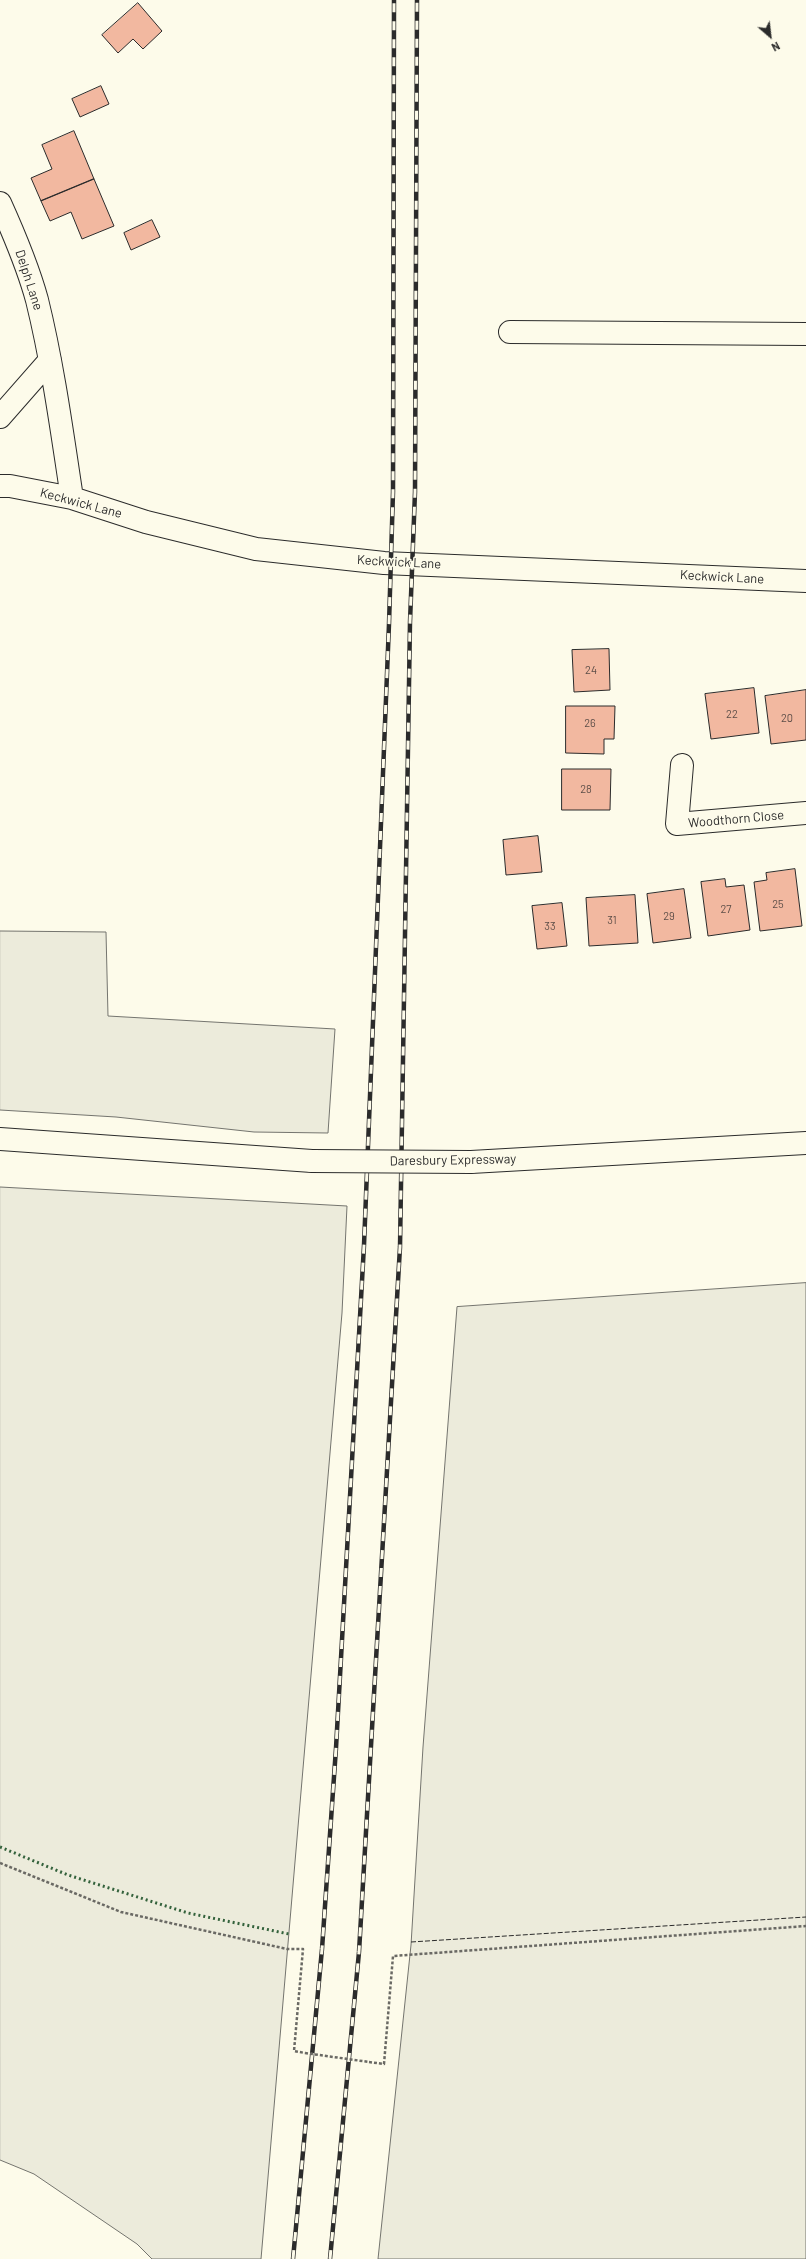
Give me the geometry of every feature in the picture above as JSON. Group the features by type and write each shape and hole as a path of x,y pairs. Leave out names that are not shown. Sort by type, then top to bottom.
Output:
{"street":[{"name":"Delph Lane","path":"0,203 14,234 36,298 50,360 72,498"},
{"path":"510,332 806,334"},
{"path":"0,417 50,360"},
{"name":"Keckwick Lane","path":"0,486 10,486 72,498 146,522 256,549 384,563 806,581"},
{"name":"Woodthorn Close","path":"682,765 677,824 806,813"},
{"name":"Daresbury Expressway","path":"0,1130 100,1147"},
{"name":"Daresbury Expressway","path":"0,1139 312,1161 471,1162 806,1143"}],"path":[{"path":"0,1863 121,1912 287,1949 303,1949 294,2051 384,2064 392,1956 806,1926"}],"shaded area":[{"path":"0,931 106,932 108,1016 335,1029 328,1133 254,1132 116,1117 0,1110"},
{"path":"0,1187 347,1206 342,1313 261,2259 152,2259 137,2244 34,2174 0,2160"},
{"path":"806,1283 806,2259 378,2259 411,1945 423,1747 457,1307"}],"building":[{"path":"138,3 162,31 143,49 133,39 118,53 102,35"},
{"path":"101,86 109,104 80,117 72,99"},
{"path":"74,131 94,179 41,201 31,178 52,169 42,145"},
{"path":"94,179 114,226 82,239 71,212 50,221 41,201"},
{"path":"152,220 160,237 131,250 124,233"},
{"path":"609,649 610,690 574,692 572,650"},
{"path":"754,688 759,733 711,739 705,694"},
{"path":"806,690 806,740 771,744 765,696"},
{"path":"566,706 615,706 614,739 604,739 604,754 566,753"},
{"path":"562,769 611,769 610,810 562,810"},
{"path":"538,836 542,872 506,875 503,840"},
{"path":"795,869 802,926 760,931 754,882 767,880 766,873"},
{"path":"725,879 726,887 744,885 750,930 708,936 701,882"},
{"path":"684,889 691,938 653,943 647,894"},
{"path":"635,895 638,943 589,946 586,898"},
{"path":"562,903 567,946 537,949 532,906"}],"railway":[{"path":"293,2259 322,1949 336,1748 364,1245 393,492 394,0"},
{"path":"330,2259 359,1952 400,1247 410,622 415,492 417,0"}],"hedge":[{"path":"0,1847 68,1875 188,1913 289,1934"}],"fence":[{"path":"411,1942 806,1917"}]}
